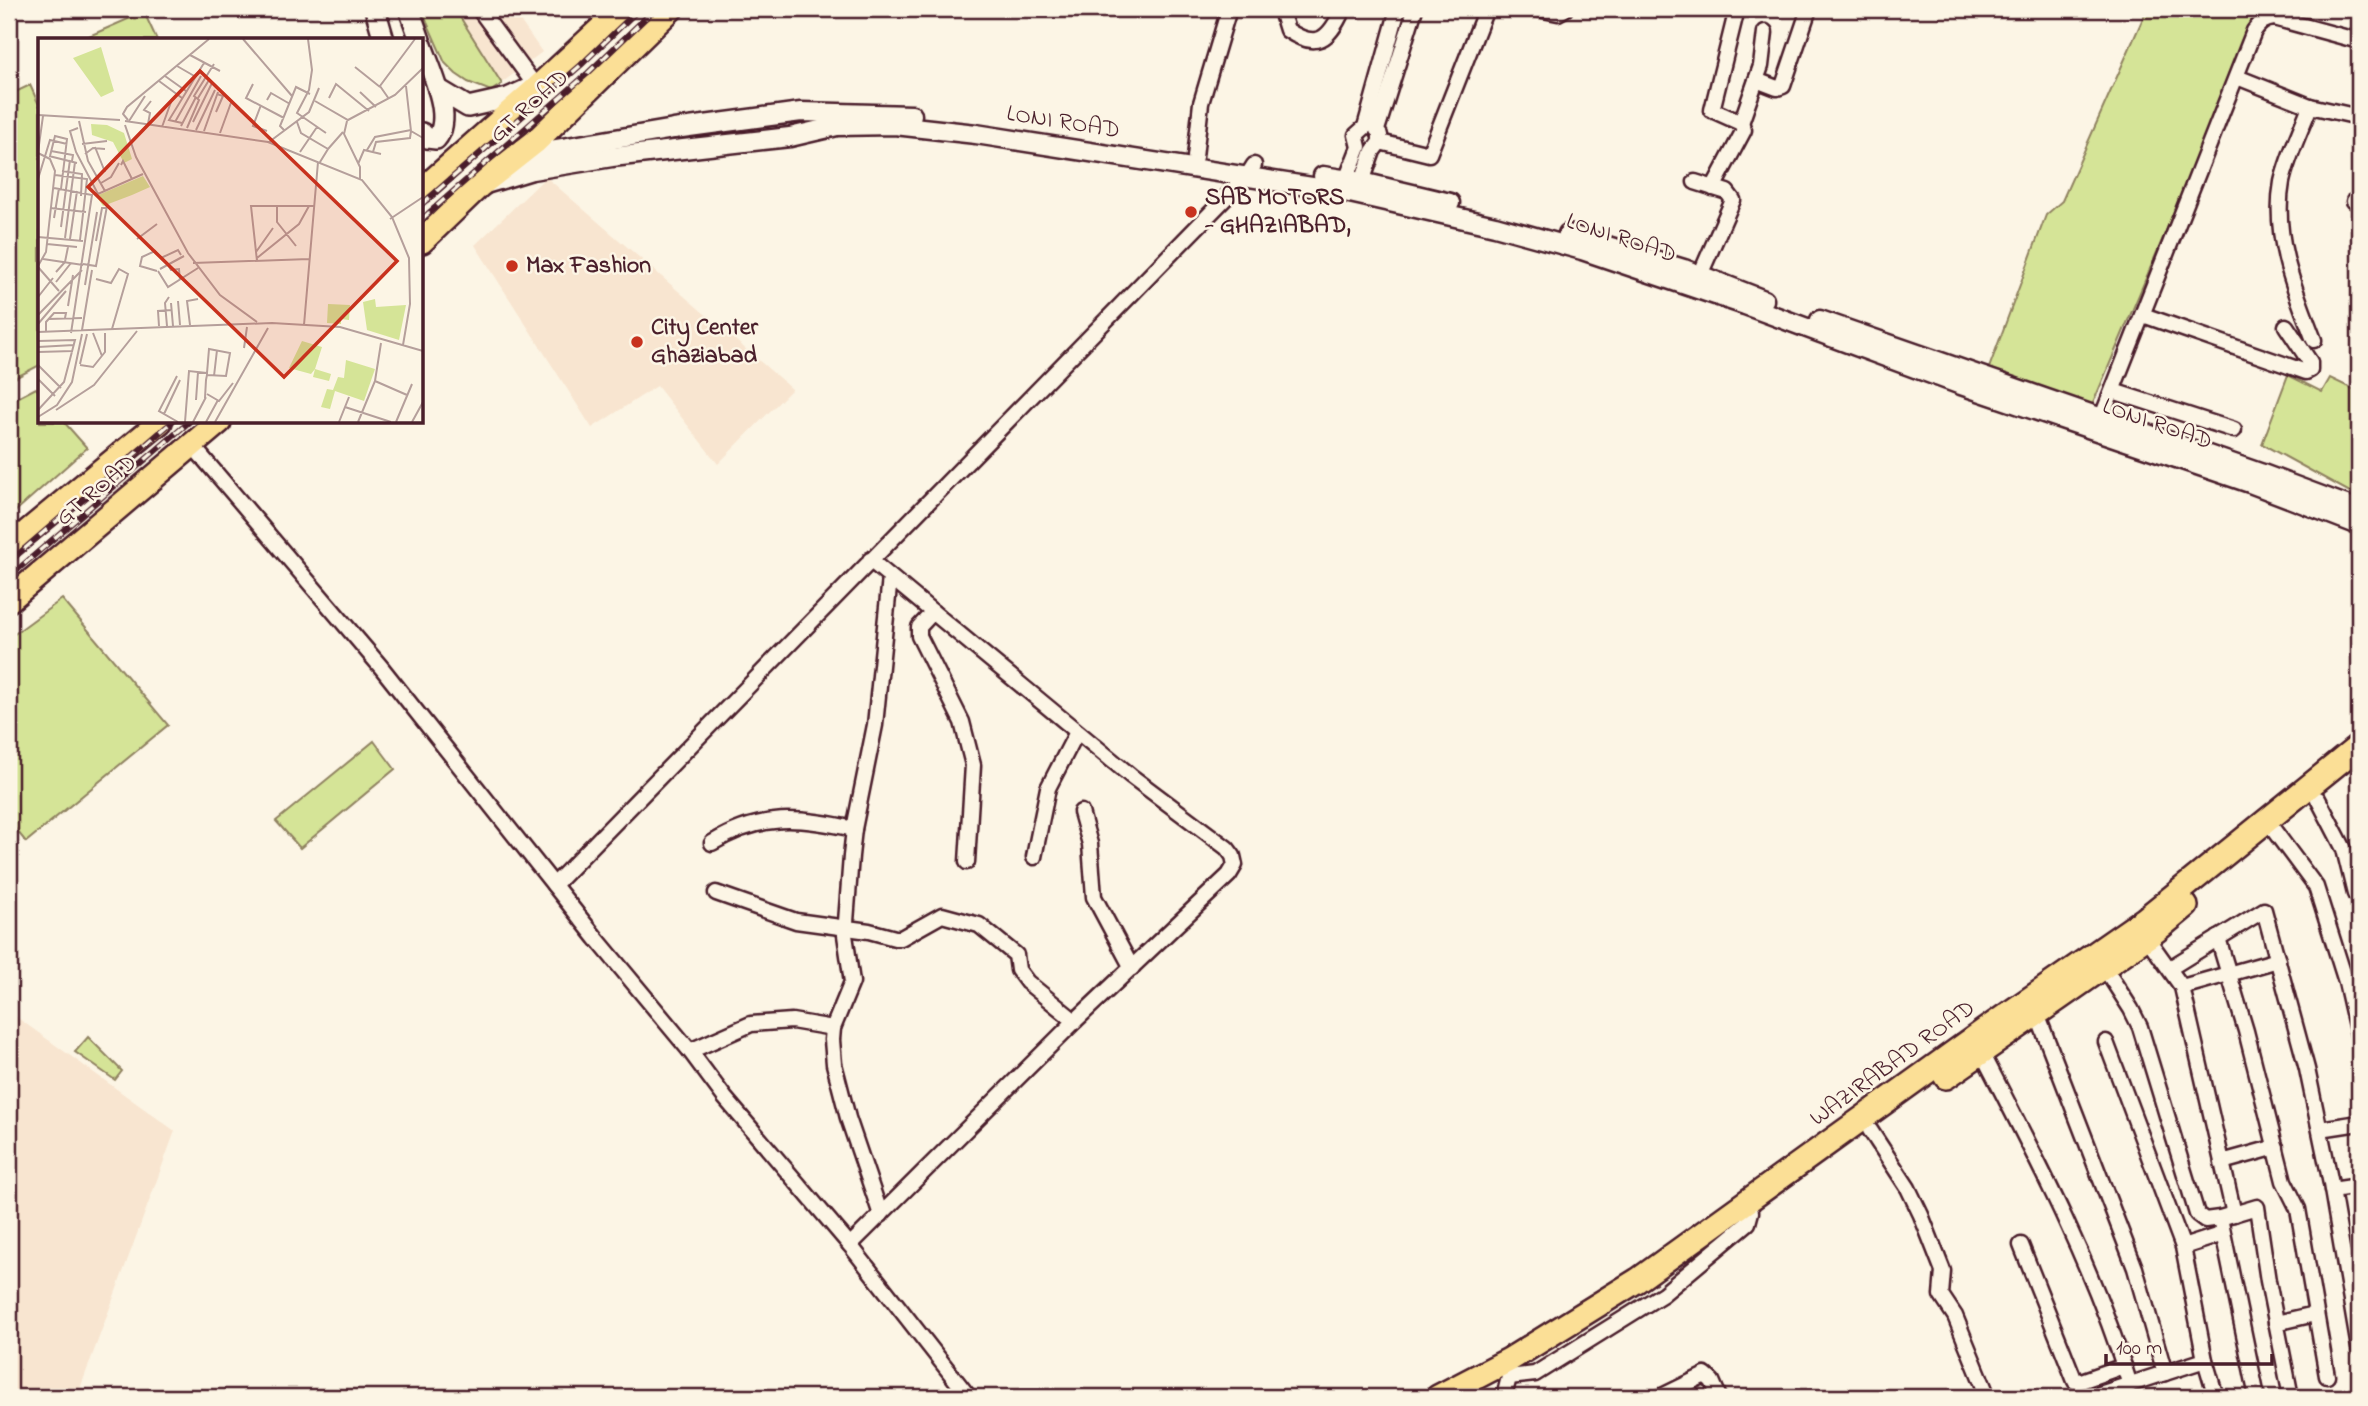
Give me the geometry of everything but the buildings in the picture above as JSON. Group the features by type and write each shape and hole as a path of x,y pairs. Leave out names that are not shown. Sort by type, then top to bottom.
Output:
{"highway":[{"name":"GT ROAD","path":"424,188 622,9"},
{"name":"GT ROAD","path":"424,239 479,186 535,142 671,9"},
{"name":"GT ROAD","path":"9,547 158,424"},
{"name":"GT ROAD","path":"9,600 217,424"},
{"name":"WAZIRABAD ROAD","path":"1471,1397 1574,1338 1642,1293 1751,1212 2104,967 2141,931 2271,827 2359,746"},
{"name":"WAZIRABAD ROAD","path":"2271,827 2318,799 2359,765"},
{"name":"WAZIRABAD ROAD","path":"1438,1397 1504,1380 1638,1280 1986,1030 2141,931"}],"main road":[{"path":"375,9 383,38"},
{"path":"409,9 420,38"},
{"path":"424,50 438,89 445,123 436,139 424,135"},
{"path":"438,89 468,107 508,98 535,87"}],"street":[{"path":"479,9 535,87"},
{"path":"1195,158 1201,103 1229,9"},
{"path":"1285,9 1283,17 1287,30 1312,42 1327,37 1343,9"},
{"path":"1371,139 1398,9"},
{"path":"1354,181 1415,9"},
{"path":"1371,139 1429,154 1486,9"},
{"path":"1538,9 1558,13 1564,9"},
{"path":"1737,9 1712,110 1741,123"},
{"path":"1756,80 1777,88 1783,86 1809,9"},
{"path":"2101,419 2254,31 2267,18 2274,18 2359,41"},
{"path":"1713,188 1743,134 1741,123 1761,66 1765,32"},
{"path":"2238,77 2310,106 2359,117"},
{"path":"2310,106 2289,160 2280,204 2285,257 2314,341"},
{"path":"516,156 686,127 801,112 837,119"},
{"path":"479,186 532,170 790,137 837,119"},
{"name":"LONI ROAD","path":"837,119 1037,138 1195,158 1495,226 1582,250 1745,305 1961,385 2359,510"},
{"name":"LONI ROAD","path":"1037,138 1250,170 1354,181 1507,217 1700,275 2101,419 2269,483 2359,526"},
{"path":"554,885 1250,170"},
{"path":"1695,181 1730,194 1733,200 1700,275"},
{"path":"2143,315 2306,372 2310,370 2311,362 2286,326"},
{"path":"2113,391 2234,429"},
{"path":"192,445 381,667 725,1098 850,1245 969,1397"},
{"path":"850,1245 1075,1021 1229,875 1235,865 1227,848 1130,776 870,560"},
{"path":"881,1214 862,1164 842,1097 834,1063 833,1028 852,982 845,928 854,829 875,725 890,577"},
{"path":"933,612 919,627 919,636 962,722 973,765 967,862"},
{"path":"1034,857 1048,788 1077,732"},
{"path":"2318,799 2344,849 2355,894"},
{"path":"1081,812 1090,844 1094,897 1132,968"},
{"path":"712,843 755,822 814,820 854,829"},
{"path":"2271,827 2316,887 2353,980 2358,1035"},
{"path":"716,893 796,921 869,931 895,938 943,915 979,925 1016,955 1018,970 1027,982 1075,1021"},
{"path":"2170,968 2264,910 2307,1069 2359,1342"},
{"path":"2141,931 2182,987 2222,1161 2227,1216 2223,1234 2257,1397"},
{"path":"2218,939 2284,1181 2298,1209 2327,1376"},
{"path":"2182,987 2278,960"},
{"path":"2104,967 2140,1027 2197,1214 2202,1220 2257,1207 2291,1397"},
{"path":"2037,1014 2135,1268 2165,1373"},
{"path":"690,1051 751,1024 792,1021 833,1028"},
{"path":"2106,1042 2183,1247 2205,1360 2216,1397"},
{"path":"1982,1053 2071,1229 2112,1327 2130,1385"},
{"path":"2320,1129 2359,1123"},
{"path":"1870,1130 1917,1207 1942,1271 1941,1295 1955,1316 1987,1397"},
{"path":"2222,1161 2276,1147"},
{"path":"2332,1190 2359,1186"},
{"path":"2183,1247 2223,1234"},
{"path":"2021,1245 2075,1381 2124,1366"},
{"path":"2276,1323 2315,1314"},
{"path":"2100,1394 2205,1360"},
{"path":"1660,1397 1705,1375 1712,1381 1719,1397"}],"shaded area":[{"path":"451,9 512,9 542,52 499,85"},
{"name":"City Center Ghaziabad","path":"546,177 792,389 718,464 657,386 592,428 475,245"},
{"path":"15,1016 175,1131 77,1397 9,1397 9,1030"}],"green space":[{"path":"421,9 455,9 502,84 491,91 456,74 445,63"},
{"path":"2147,9 2260,9 2091,408 1986,376 2046,215 2062,201"},
{"path":"144,12 156,38 85,38"},
{"path":"30,85 38,103 38,366 9,381 9,95"},
{"path":"2288,375 2322,392 2330,378 2359,392 2359,497 2262,444"},
{"path":"36,388 38,424 66,424 87,448 9,517 9,402"},
{"path":"62,599 168,725 26,842 9,821 9,638"},
{"path":"374,741 395,769 300,848 276,821"},
{"path":"88,1037 122,1071 115,1080 75,1052"}],"railway":[{"path":"424,202 581,65 639,9"},
{"path":"424,217 588,73 655,9"},
{"path":"9,562 170,424"},
{"path":"9,577 187,424"}],"place":[{"name":"SAB MOTORS - GHAZIABAD,","path":"1191,212"},
{"name":"Max Fashion","path":"512,266"},
{"name":"City Center Ghaziabad","path":"637,342"}]}
